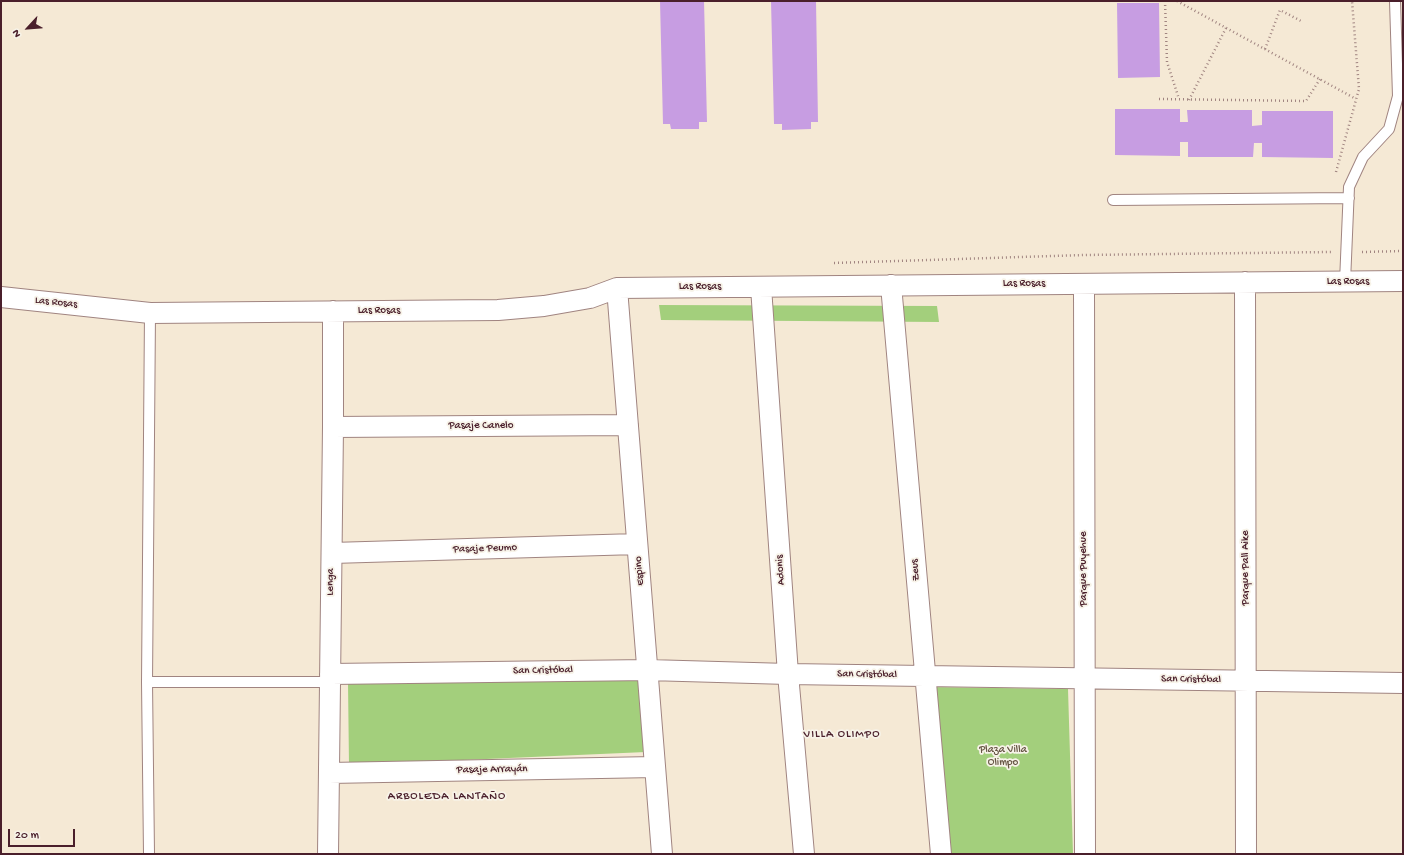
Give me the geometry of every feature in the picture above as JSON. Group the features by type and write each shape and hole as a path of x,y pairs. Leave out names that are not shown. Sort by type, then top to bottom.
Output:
{"street":[{"name":"Las Rosas","path":"1,297 150,313 498,310 544,306 590,298 617,288 1403,281"},
{"name":"Parque Pall Aike","path":"1245,282 1246,854"},
{"name":"Parque Puyehue","path":"1084,284 1084,678 1086,854"},
{"name":"Zeus","path":"891,285 941,854"},
{"name":"Adonis","path":"761,286 788,674 804,854"},
{"name":"Espino","path":"617,288 662,854"},
{"name":"Lenga","path":"328,854 332,553 333,311"},
{"name":"Pasaje Canelo","path":"333,426 628,425"},
{"name":"Pasaje Peumo","path":"332,553 637,544"},
{"name":"San Cristóbal","path":"330,678 648,670 788,674 1403,683"},
{"name":"Pasaje Arrayán","path":"329,773 655,767"}],"lane":[{"path":"1345,282 1349,187 1363,157 1389,129 1398,96 1395,1"},
{"path":"1113,200 1349,198"},
{"path":"149,854 147,682 150,313"},
{"path":"147,682 330,678"}],"path":[{"path":"1165,1 1167,62 1179,99"},
{"path":"1177,1 1356,99"},
{"path":"1334,198 1337,170 1359,89 1352,1"},
{"path":"1265,49 1280,10 1303,22"},
{"path":"1189,100 1226,28"},
{"path":"1158,99 1306,101 1320,79"},
{"path":"830,263 1084,255 1403,252"}],"green space":[{"path":"659,305 937,306 939,322 661,320"},
{"path":"639,675 646,752 349,765 348,683"},
{"name":"Plaza Villa Olimpo","path":"929,687 1068,689 1073,854 945,854"}],"building":[{"path":"660,1 704,1 707,122 699,122 699,129 671,129 670,124 663,124"},
{"path":"771,1 816,1 818,122 811,122 811,129 782,130 782,124 774,124"},
{"path":"1117,3 1159,3 1160,77 1118,78"},
{"path":"1115,109 1180,109 1180,122 1188,122 1187,110 1252,110 1252,126 1262,125 1262,111 1333,111 1333,158 1262,157 1262,143 1254,143 1253,157 1188,157 1188,142 1180,142 1180,156 1115,155"}],"district":[{"name":"VILLA OLIMPO","path":"842,735"},
{"name":"ARBOLEDA LANTAÑO","path":"447,797"}]}
